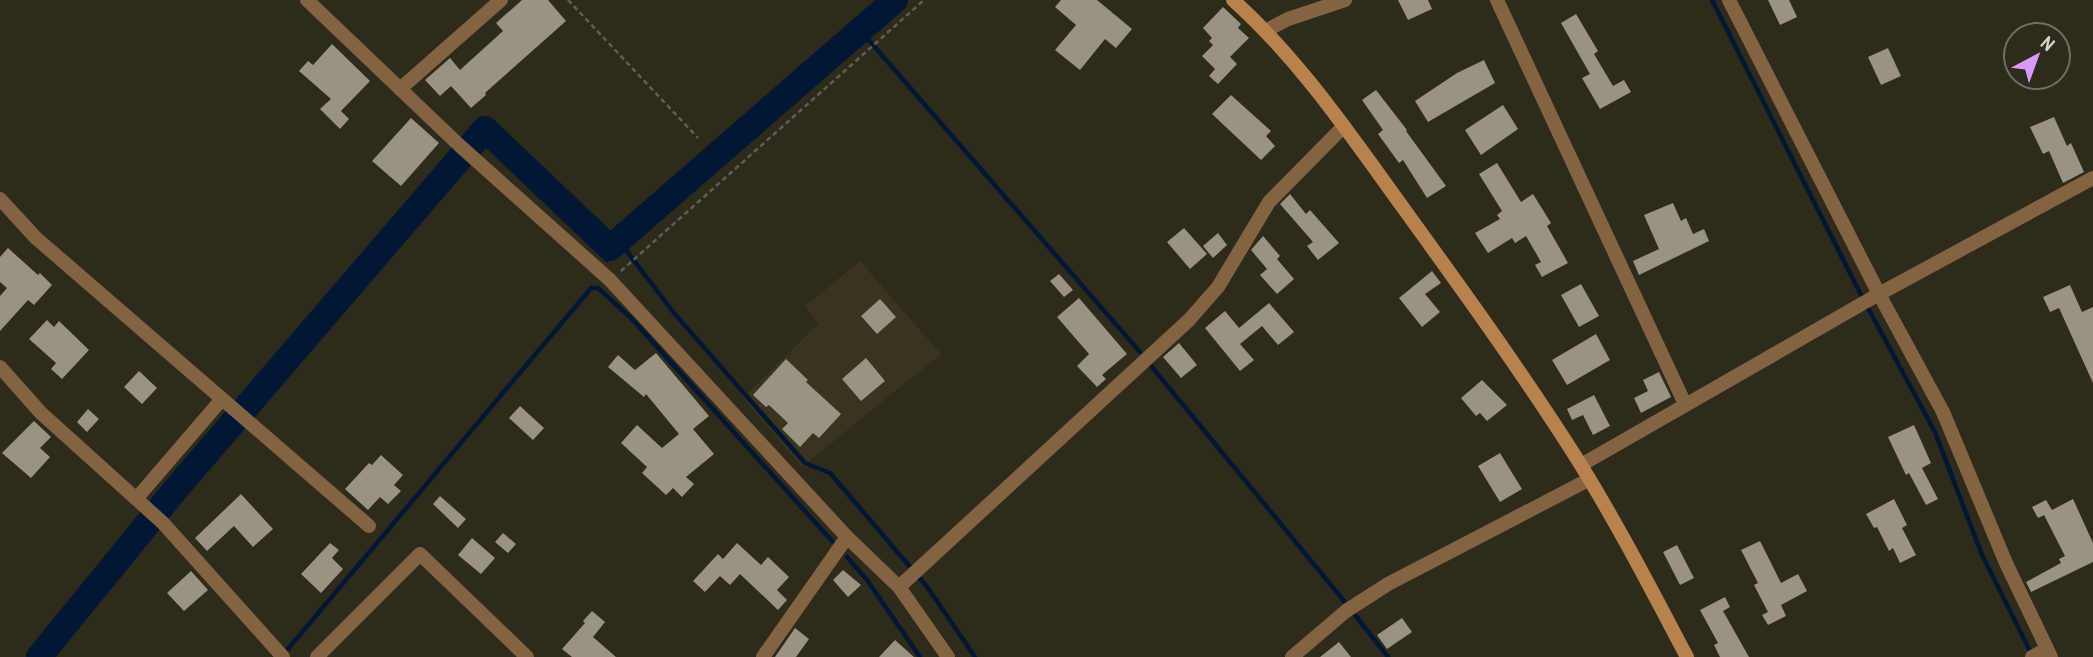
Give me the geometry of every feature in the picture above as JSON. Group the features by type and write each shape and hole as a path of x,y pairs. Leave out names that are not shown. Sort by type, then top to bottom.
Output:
{"street":[{"path":"307,0 459,145 610,280 848,537 904,582 948,657"},
{"path":"401,89 501,0"},
{"path":"1233,0 1267,30 1344,126 1505,348 1581,465 1635,558 1687,657"},
{"path":"1267,30 1288,19 1345,0"},
{"path":"1497,0 1685,404"},
{"path":"1729,0 1879,294 1943,412 2006,563 2049,653 2032,657"},
{"path":"904,582 1189,320 1217,287 1269,202 1344,126"},
{"path":"1581,465 1857,306 2093,178"},
{"path":"0,198 36,238 369,526"},
{"path":"0,367 41,413 163,523 275,654"},
{"path":"139,502 227,403"},
{"path":"1292,657 1346,611 1388,583 1588,480"},
{"path":"763,657 848,537"},
{"path":"317,657 420,554 527,657"}],"path":[{"path":"568,0 698,138"},
{"path":"629,264 924,0"}],"shaded area":[{"path":"860,261 941,354 802,467 743,398 818,324 805,306"}],"building":[{"path":"522,0 548,0 566,21 471,108 451,86 440,96 425,80 450,58 460,70 503,31 496,23"},
{"path":"1061,0 1097,0 1132,29 1116,48 1105,39 1080,70 1055,50 1076,25 1055,7"},
{"path":"1398,0 1428,0 1432,9 1408,20"},
{"path":"1768,0 1789,0 1797,17 1780,25"},
{"path":"1223,7 1241,24 1238,28 1249,38 1230,57 1237,64 1218,84 1209,76 1215,69 1202,56 1213,45 1209,41 1212,38 1203,28"},
{"path":"1576,14 1598,51 1594,54 1613,86 1624,80 1631,92 1600,109 1582,78 1590,74 1561,23"},
{"path":"332,44 370,81 341,111 349,119 340,129 320,109 331,99 299,71 308,61 313,65"},
{"path":"1888,48 1901,76 1881,85 1868,57"},
{"path":"1484,60 1495,83 1428,122 1415,101 1457,73"},
{"path":"1376,90 1446,186 1427,198 1403,160 1399,163 1378,134 1383,130 1362,100"},
{"path":"1231,95 1271,131 1266,136 1275,146 1261,160 1212,114"},
{"path":"1503,105 1518,129 1481,155 1465,130"},
{"path":"2054,117 2067,146 2071,143 2084,172 2063,183 2049,151 2043,154 2030,127"},
{"path":"411,118 439,143 401,186 372,161"},
{"path":"1497,163 1521,202 1533,194 1551,223 1547,226 1568,263 1542,277 1535,265 1541,262 1526,236 1515,243 1512,238 1488,253 1475,233 1500,219 1497,215 1502,211 1479,174"},
{"path":"1290,194 1306,214 1310,210 1339,243 1318,260 1307,246 1313,242 1280,204"},
{"path":"1673,203 1681,221 1686,218 1693,234 1704,229 1709,241 1639,275 1633,261 1659,249 1644,215"},
{"path":"1184,228 1207,254 1190,269 1167,242"},
{"path":"1218,233 1227,245 1213,258 1203,246"},
{"path":"1263,236 1294,279 1277,294 1260,275 1267,269 1251,250"},
{"path":"8,248 52,285 34,305 28,300 0,331 0,296 7,288 0,282 0,257"},
{"path":"1432,271 1441,283 1425,294 1440,312 1422,327 1399,298"},
{"path":"1059,274 1073,290 1064,297 1050,281"},
{"path":"1581,284 1599,316 1579,327 1561,295"},
{"path":"2070,285 2082,312 2093,307 2093,383 2059,308 2050,312 2043,297"},
{"path":"1079,298 1127,354 1102,375 1106,379 1097,387 1077,366 1089,354 1057,317"},
{"path":"880,299 896,317 877,334 861,316"},
{"path":"1269,303 1294,332 1278,345 1262,326 1240,344 1254,360 1240,371 1205,328 1225,311 1239,328"},
{"path":"47,320 54,327 59,321 89,350 62,379 51,369 56,363 29,339"},
{"path":"1596,334 1610,360 1567,385 1552,360"},
{"path":"1179,343 1197,365 1181,378 1163,357"},
{"path":"656,353 709,416 693,429 714,454 686,477 694,484 682,497 673,488 666,495 642,473 647,467 621,443 637,425 662,448 679,434 646,394 644,397 608,367 618,355 635,370"},
{"path":"866,358 885,381 861,401 842,379"},
{"path":"786,359 808,380 806,382 841,414 819,438 813,433 800,447 782,429 788,423 769,405 766,407 753,395"},
{"path":"139,371 157,388 142,404 124,387"},
{"path":"1659,372 1671,397 1641,413 1634,398 1648,391 1643,380"},
{"path":"1482,380 1507,405 1487,421 1480,413 1476,416 1461,398"},
{"path":"1594,395 1610,426 1593,435 1583,415 1572,420 1567,409"},
{"path":"520,406 544,428 533,440 509,418"},
{"path":"88,409 99,419 87,432 77,422"},
{"path":"34,421 51,437 40,448 50,457 31,478 2,453"},
{"path":"1914,425 1931,463 1922,468 1938,499 1926,505 1909,473 1906,475 1888,437"},
{"path":"1500,453 1522,489 1500,502 1478,466"},
{"path":"381,455 403,475 394,485 401,491 388,504 380,497 368,510 345,489 369,463 372,465"},
{"path":"241,494 273,529 253,547 234,526 207,551 195,538"},
{"path":"440,496 466,519 458,528 433,504"},
{"path":"1894,499 1907,525 1902,528 1916,555 1900,563 1893,548 1889,551 1877,527 1874,528 1866,514"},
{"path":"2073,499 2093,543 2093,562 2031,592 2026,582 2061,563 2059,559 2065,556 2044,515 2038,518 2032,507 2046,500 2052,510"},
{"path":"503,533 516,544 508,553 495,542"},
{"path":"472,538 495,558 481,574 458,555"},
{"path":"1760,541 1781,583 1798,574 1807,591 1781,605 1786,616 1768,625 1762,615 1768,612 1754,585 1758,583 1741,550"},
{"path":"330,543 339,550 332,558 343,569 321,593 301,574"},
{"path":"737,543 761,565 768,557 789,577 777,590 787,600 778,610 740,574 730,585 720,576 705,592 693,581 718,554 723,559"},
{"path":"1677,545 1694,578 1680,585 1663,552"},
{"path":"843,570 861,585 848,597 833,580"},
{"path":"191,571 208,590 184,611 167,593"},
{"path":"1725,597 1730,607 1723,611 1749,657 1720,657 1714,645 1718,643 1700,610"},
{"path":"592,611 605,622 593,637 616,657 572,657 562,649"},
{"path":"1402,618 1412,632 1387,649 1377,635"},
{"path":"795,628 809,639 796,657 775,657"},
{"path":"895,640 914,657 879,657"},
{"path":"1339,642 1351,657 1320,657"}],"waterway":[{"path":"39,657 175,490 485,129 610,248 895,0"},
{"path":"1712,0 1861,295 1935,432 1982,555 2031,653"},
{"path":"860,30 1140,352"},
{"path":"619,241 674,313 805,463 830,473 928,588 975,657"},
{"path":"607,260 610,248"},
{"path":"288,649 591,288 598,288 631,318 832,541"},
{"path":"1152,367 1344,601"},
{"path":"847,557 867,580 920,657"},
{"path":"1355,615 1388,657"}]}
